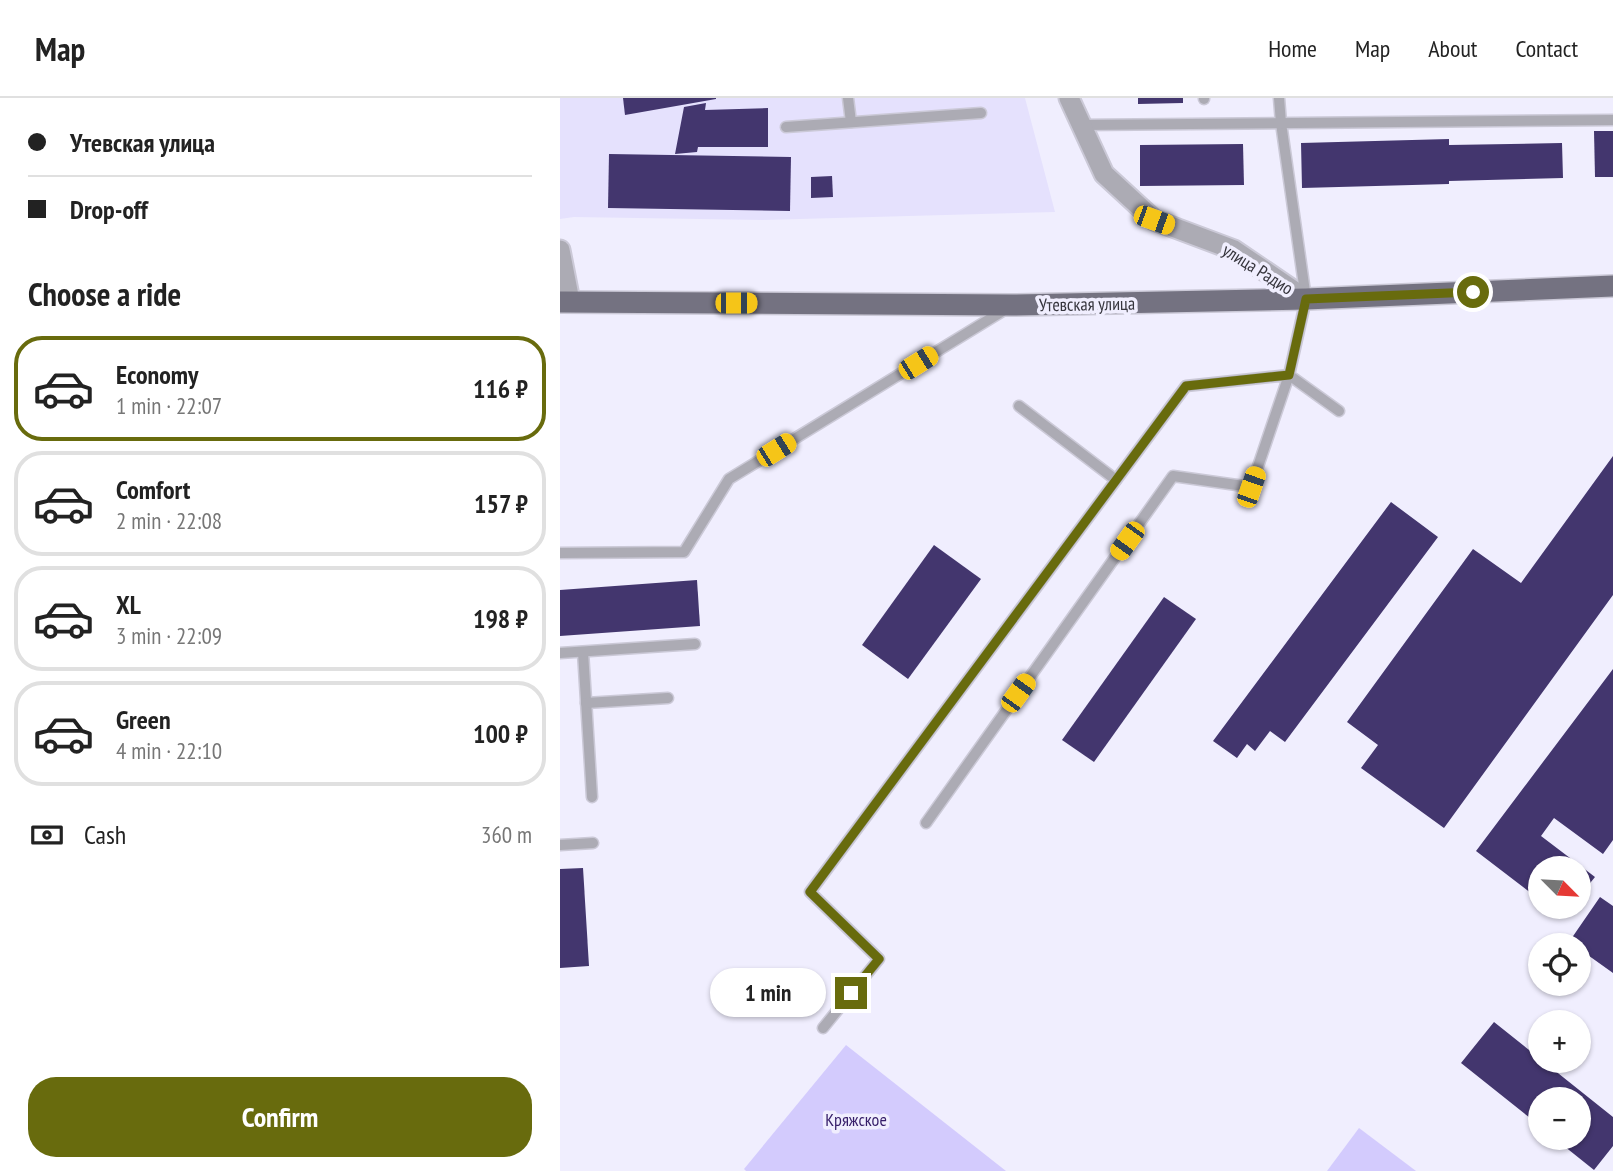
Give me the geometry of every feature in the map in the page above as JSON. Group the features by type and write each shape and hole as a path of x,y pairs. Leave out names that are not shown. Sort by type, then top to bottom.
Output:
{"main road":[{"name":"Утевская улица","path":"565,301 1012,305 1306,299 1613,286"}],"street":[{"name":"улица Радио","path":"1069,98 1104,174 1154,220 1234,250 1306,299"},
{"path":"560,250 565,301"}],"lane":[{"path":"848,98 851,122"},
{"path":"926,822 1173,476 1251,487 1289,375 1306,299 1279,98"},
{"path":"786,127 981,113"},
{"path":"1082,125 1613,120"},
{"path":"560,553 684,552 729,479 1012,305"},
{"path":"823,1028 879,959 810,892 1186,386 1289,375 1339,411"},
{"path":"1019,406 1116,480"},
{"path":"560,653 695,644"},
{"path":"583,652 592,797"},
{"path":"586,703 668,698"},
{"path":"560,845 593,843"}],"shaded area":[{"path":"560,98 1025,98 1055,212 763,220 560,219"}],"green space":[{"name":"Кряжское","path":"846,1045 1006,1171 746,1171 744,1169"},
{"path":"1359,1128 1416,1171 1327,1171"}],"building":[{"path":"623,98 716,98 716,99 625,115"},
{"path":"1138,98 1183,98 1183,103 1138,104"},
{"path":"706,103 705,110 768,108 768,147 698,147 697,152 675,154 684,107"},
{"path":"1594,131 1613,131 1613,177 1595,177"},
{"path":"1449,139 1449,145 1562,143 1563,178 1302,188 1301,143"},
{"path":"1243,144 1244,185 1140,186 1140,145"},
{"path":"609,154 791,157 790,211 608,208"},
{"path":"832,176 833,197 811,198 811,177"},
{"path":"1613,456 1613,595 1444,828 1361,768 1378,745 1347,722 1473,549 1521,583"},
{"path":"1391,502 1438,537 1285,742 1270,731 1255,751 1247,744 1237,758 1213,741"},
{"path":"934,545 981,579 908,679 862,645"},
{"path":"697,580 700,626 560,636 560,590"},
{"path":"1164,597 1196,619 1094,762 1062,740"},
{"path":"1613,669 1613,840 1603,854 1554,818 1541,836 1567,856 1528,856 1528,891 1476,851"},
{"path":"583,868 589,966 560,968 560,869"},
{"path":"1600,897 1613,906 1613,973 1591,957 1591,933 1575,933 1585,919 1591,919 1591,910"},
{"path":"1494,1022 1528,1049 1528,1073 1558,1073 1575,1087 1528,1087 1528,1116 1461,1063"},
{"path":"1591,1099 1613,1117 1613,1146 1594,1170 1569,1150 1591,1150"}],"route":[{"path":"851,993 879,959 810,892 1186,386 1289,375 1306,299 1473,292"}]}
